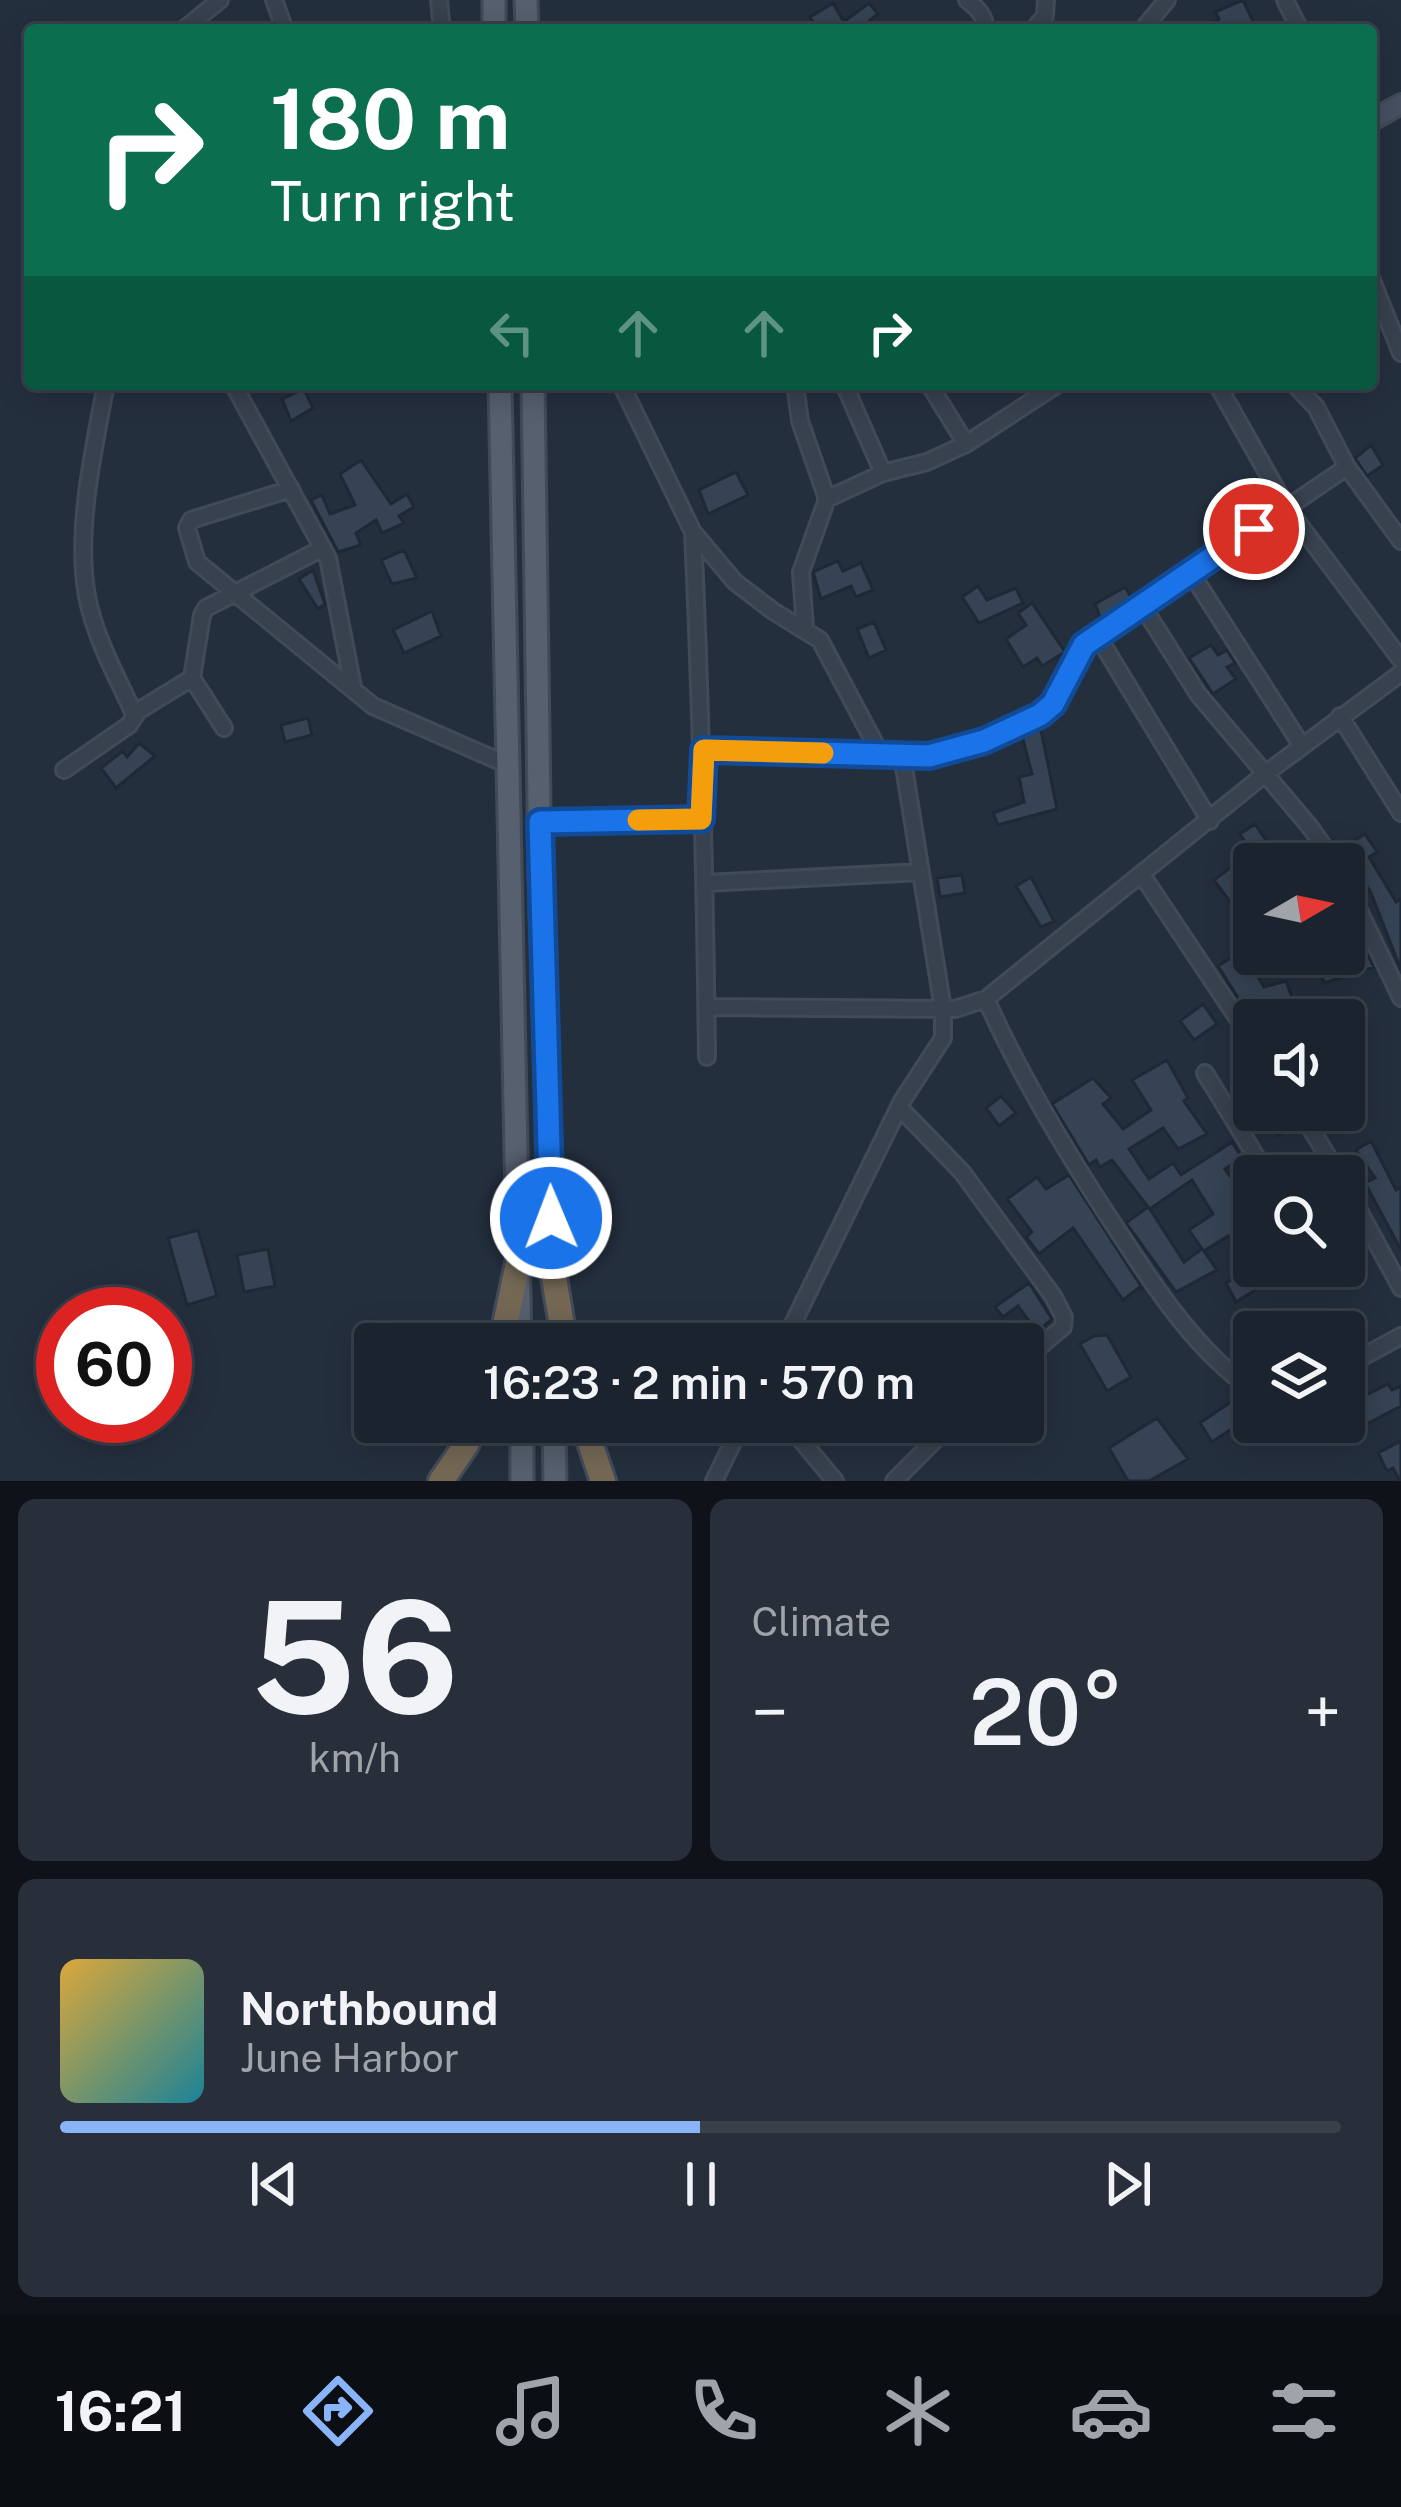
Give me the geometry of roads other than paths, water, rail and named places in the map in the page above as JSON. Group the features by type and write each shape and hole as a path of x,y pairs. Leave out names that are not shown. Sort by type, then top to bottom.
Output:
{"highway":[{"path":"505,1323 518,1263"},
{"path":"552,1265 562,1323"},
{"path":"441,1481 464,1443"},
{"path":"590,1443 603,1481"}],"main road":[{"path":"500,390 519,1323"},
{"path":"533,390 553,1323"},
{"path":"522,1443 522,1481"},
{"path":"554,1443 555,1481"}],"street":[{"path":"190,24 220,0"},
{"path":"967,0 986,24"},
{"path":"1147,24 1167,0"},
{"path":"1377,293 1401,353"},
{"path":"105,390 84,539 86,585 102,646 136,716"},
{"path":"236,390 333,573 353,687"},
{"path":"624,390 693,532 735,581 820,640 881,755"},
{"path":"796,390 800,421 826,500 801,572 805,628"},
{"path":"847,390 883,473"},
{"path":"932,390 966,444"},
{"path":"826,500 883,473 927,462 966,444 1049,390"},
{"path":"1220,390 1287,508 1401,659"},
{"path":"1300,390 1316,406 1347,466 1401,542"},
{"path":"704,750 929,756 984,741 1040,715 1059,695 1075,656 1097,635 1347,466"},
{"path":"290,489 191,520 187,528 196,562 373,706 508,765"},
{"path":"693,532 704,750 701,819 707,1057"},
{"path":"224,728 192,678 202,615 206,608 323,548"},
{"path":"1189,570 1302,746"},
{"path":"1143,607 1198,694 1319,843"},
{"path":"1097,635 1210,820"},
{"path":"706,1007 956,1009 986,999 1265,774 1401,673"},
{"path":"64,770 138,711 192,678"},
{"path":"1340,716 1401,813"},
{"path":"793,1323 899,1107 943,1039 943,1009 902,755"},
{"path":"540,822 701,819"},
{"path":"706,883 921,872"},
{"path":"1142,874 1233,1010"},
{"path":"1365,923 1401,998"},
{"path":"986,999 1043,1112 1154,1286 1179,1320 1233,1371"},
{"path":"1205,1073 1255,1155"},
{"path":"899,1107 962,1172 1053,1296 1064,1317 1063,1327 1044,1343"},
{"path":"1365,1224 1401,1288"},
{"path":"1365,1355 1401,1336"},
{"path":"714,1481 733,1443"},
{"path":"803,1443 835,1481"},
{"path":"893,1481 932,1443"}]}
